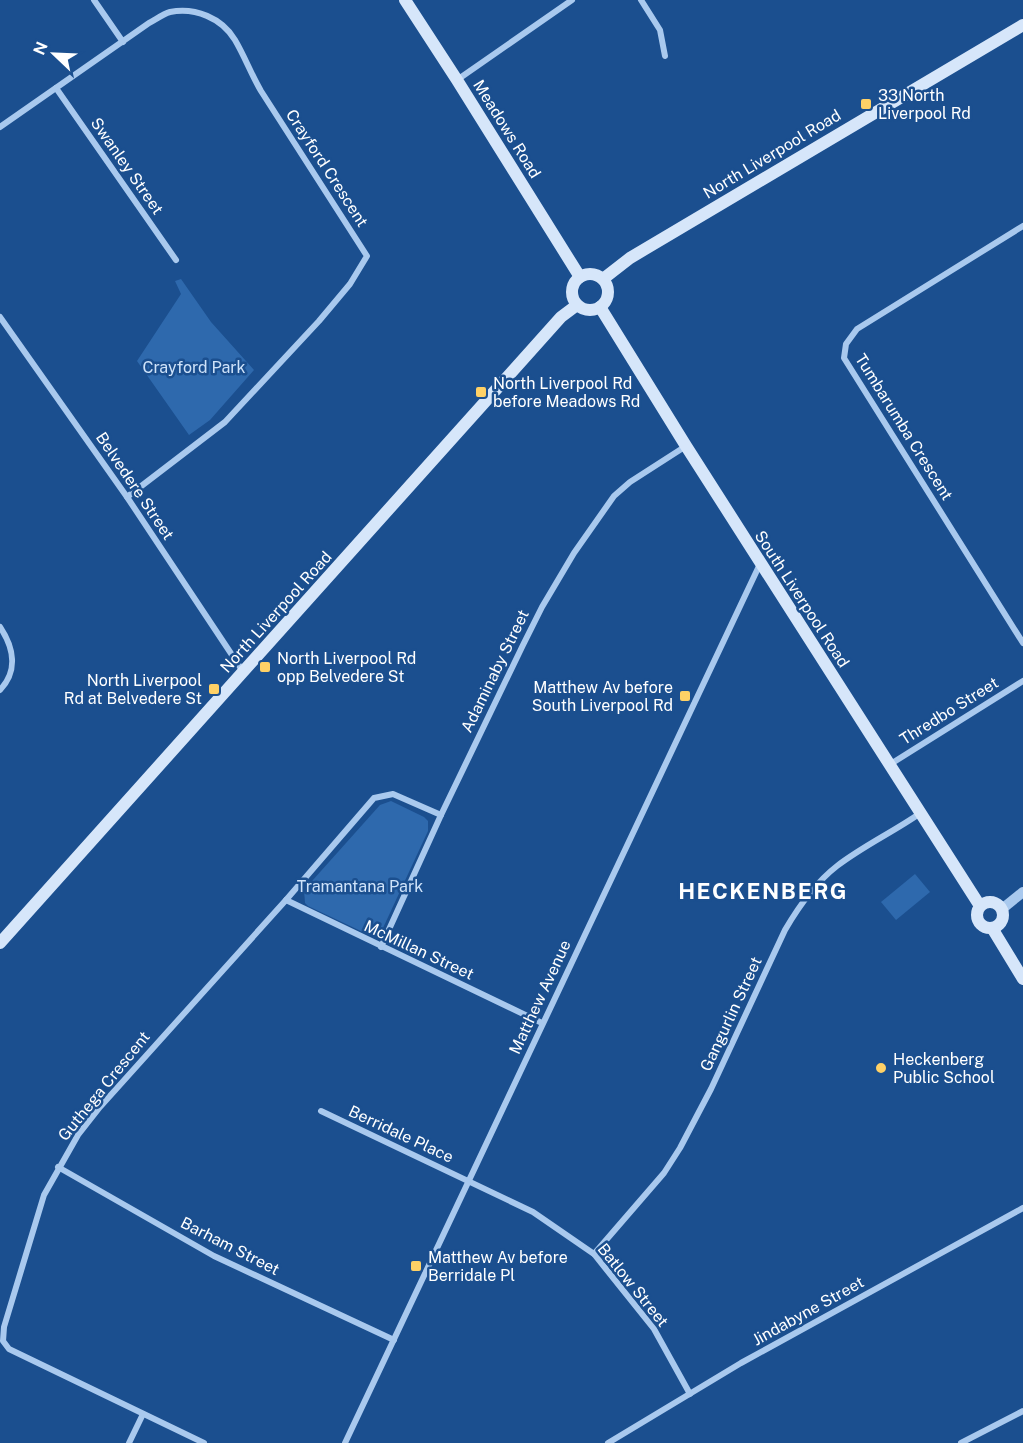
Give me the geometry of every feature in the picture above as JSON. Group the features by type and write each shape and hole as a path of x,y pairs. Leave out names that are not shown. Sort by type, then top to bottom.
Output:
{"main road":[{"name":"Meadows Road","path":"405,0 580,277"},
{"name":"North Liverpool Road","path":"603,279 630,258 1023,25"},
{"path":"591,274 603,279 608,292 607,299 600,307 588,310 577,305 572,296 572,289 580,277 591,274"},
{"name":"North Liverpool Road","path":"0,943 561,317 577,305"},
{"name":"South Liverpool Road","path":"600,307 760,564 980,906"},
{"path":"993,902 1002,909 1001,923 992,928 979,923 976,915 980,906 993,902"},
{"path":"992,928 1023,979"}],"street":[{"path":"94,0 123,42"},
{"path":"457,80 572,0"},
{"path":"641,0 660,30 665,56"},
{"name":"Crayford Crescent","path":"0,127 149,23 168,13 187,11 200,13 221,24 235,39 261,91 367,256 350,284 319,321 225,422 127,497"},
{"name":"Swanley Street","path":"56,88 176,260"},
{"name":"Tumbarumba Crescent","path":"1023,226 857,329 846,344 844,358 1023,643"},
{"name":"Belvedere Street","path":"0,317 3,326 127,497 244,673"},
{"name":"Adaminaby Street","path":"381,947 441,814 542,607 586,535 614,496 630,482 686,446"},
{"name":"Matthew Avenue","path":"345,1443 760,564"},
{"path":"0,627 10,641 13,661 6,684 0,690"},
{"name":"Thredbo Street","path":"889,765 1023,681"},
{"name":"Guthega Crescent","path":"204,1443 9,1349 3,1341 4,1328 44,1195 78,1135 100,1107 286,900 374,798 393,794 441,814"},
{"name":"Gangurlin Street","path":"594,1254 672,1161 711,1089 785,930 799,907 815,886 837,866 920,814"},
{"path":"1002,909 1023,892"},
{"name":"McMillan Street","path":"286,900 542,1023"},
{"name":"Berridale Place","path":"321,1112 469,1181"},
{"name":"Barham Street","path":"58,1167 214,1256 394,1340"},
{"name":"Batlow Street","path":"469,1181 533,1212 594,1254 654,1329 690,1394"},
{"name":"Jindabyne Street","path":"608,1443 749,1359 1023,1208"},
{"path":"961,1443 1023,1411"},
{"path":"129,1443 143,1414"}],"green space":[{"name":"Crayford Park","path":"181,279 211,322 254,370 210,420 189,435 137,361 181,294 175,281"},
{"name":"Tramantana Park","path":"391,801 424,817 428,821 428,831 383,928 376,933 365,933 308,906 305,903 304,890 380,805"},
{"path":"915,874 930,892 896,920 881,902"}],"place":[{"name":"33 North Liverpool Rd","path":"866,104"},
{"name":"North Liverpool Rd before Meadows Rd","path":"481,392"},
{"name":"North Liverpool Rd opp Belvedere St","path":"265,667"},
{"name":"North Liverpool Rd at Belvedere St","path":"214,689"},
{"name":"Matthew Av before South Liverpool Rd","path":"685,696"},
{"name":"Heckenberg Public School","path":"881,1068"},
{"name":"Matthew Av before Berridale Pl","path":"416,1266"}],"district":[{"name":"HECKENBERG","path":"763,891"}]}
